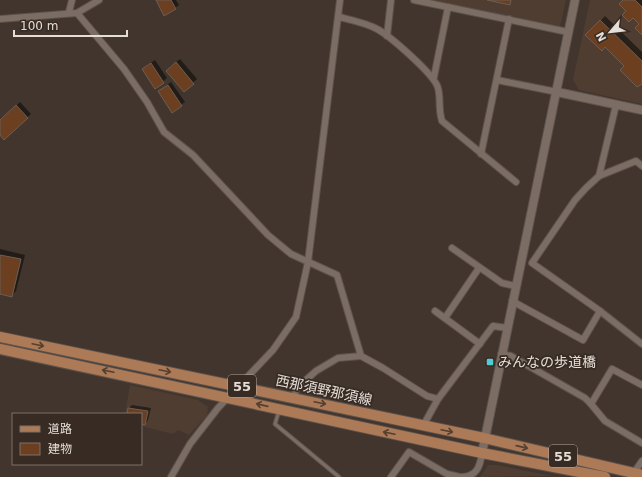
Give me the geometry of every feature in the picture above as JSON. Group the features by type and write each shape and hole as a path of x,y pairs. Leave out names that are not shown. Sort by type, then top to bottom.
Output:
{"main road":[{"name":"西那須野那須線","path":"0,337 484,438 635,475"},
{"name":"西那須野那須線","path":"0,349 482,453 605,477"}],"street":[{"path":"69,12 72,0"},
{"path":"0,19 69,12 77,13 100,0"},
{"path":"171,477 190,444 218,408 273,350 296,317 308,262 340,0"},
{"path":"387,36 391,0"},
{"path":"414,0 568,32"},
{"path":"391,477 409,452 447,474 460,477 466,477 477,471 480,465 501,354 557,92 575,0"},
{"path":"434,77 448,7"},
{"path":"77,13 124,69 148,102 164,132 194,155 268,235 291,254 337,275 361,356"},
{"path":"339,17 376,28 434,77 438,88 439,111 442,121 516,182"},
{"path":"481,154 509,19"},
{"path":"497,80 642,110"},
{"path":"599,176 616,105"},
{"path":"642,166 636,161 599,176 575,200 532,263 600,311 642,344"},
{"path":"452,248 502,283 515,286"},
{"path":"445,318 479,268"},
{"path":"512,301 583,340 600,311"},
{"path":"435,311 480,344"},
{"path":"423,426 438,400 493,326 507,328"},
{"path":"501,354 511,356 584,398 605,421 642,443"},
{"path":"294,398 296,389 316,371 338,358 361,356 427,396 438,400"},
{"path":"591,404 612,369 642,385"},
{"path":"635,475 642,461"}],"lane":[{"path":"279,409 275,424 339,477"}],"shaded area":[{"path":"428,0 566,0 560,27"},
{"path":"590,0 642,0 642,104 579,90 573,80"},
{"path":"130,385 198,400 208,407 207,415 189,435 178,430 173,434 142,426 142,413 125,413"},
{"path":"488,465 497,465 552,476 480,477"}],"building":[{"path":"156,0 171,0 176,9 164,16"},
{"path":"487,0 511,0 510,5"},
{"path":"623,0 635,0 642,7 642,35 635,28 639,24 633,18 629,22 622,15 626,11 619,4"},
{"path":"600,20 642,61 642,84 637,87 620,70 624,66 605,47 602,51 585,35"},
{"path":"176,62 194,84 184,92 166,71"},
{"path":"151,63 164,83 155,89 142,69"},
{"path":"168,85 182,106 172,113 158,91"},
{"path":"16,105 28,118 4,140 0,135 0,120"},
{"path":"0,255 21,259 12,297 0,294"},
{"path":"128,408 148,411 145,425 142,424 142,413 127,413"}],"place":[{"name":"みんなの歩道橋","path":"490,362"}]}
